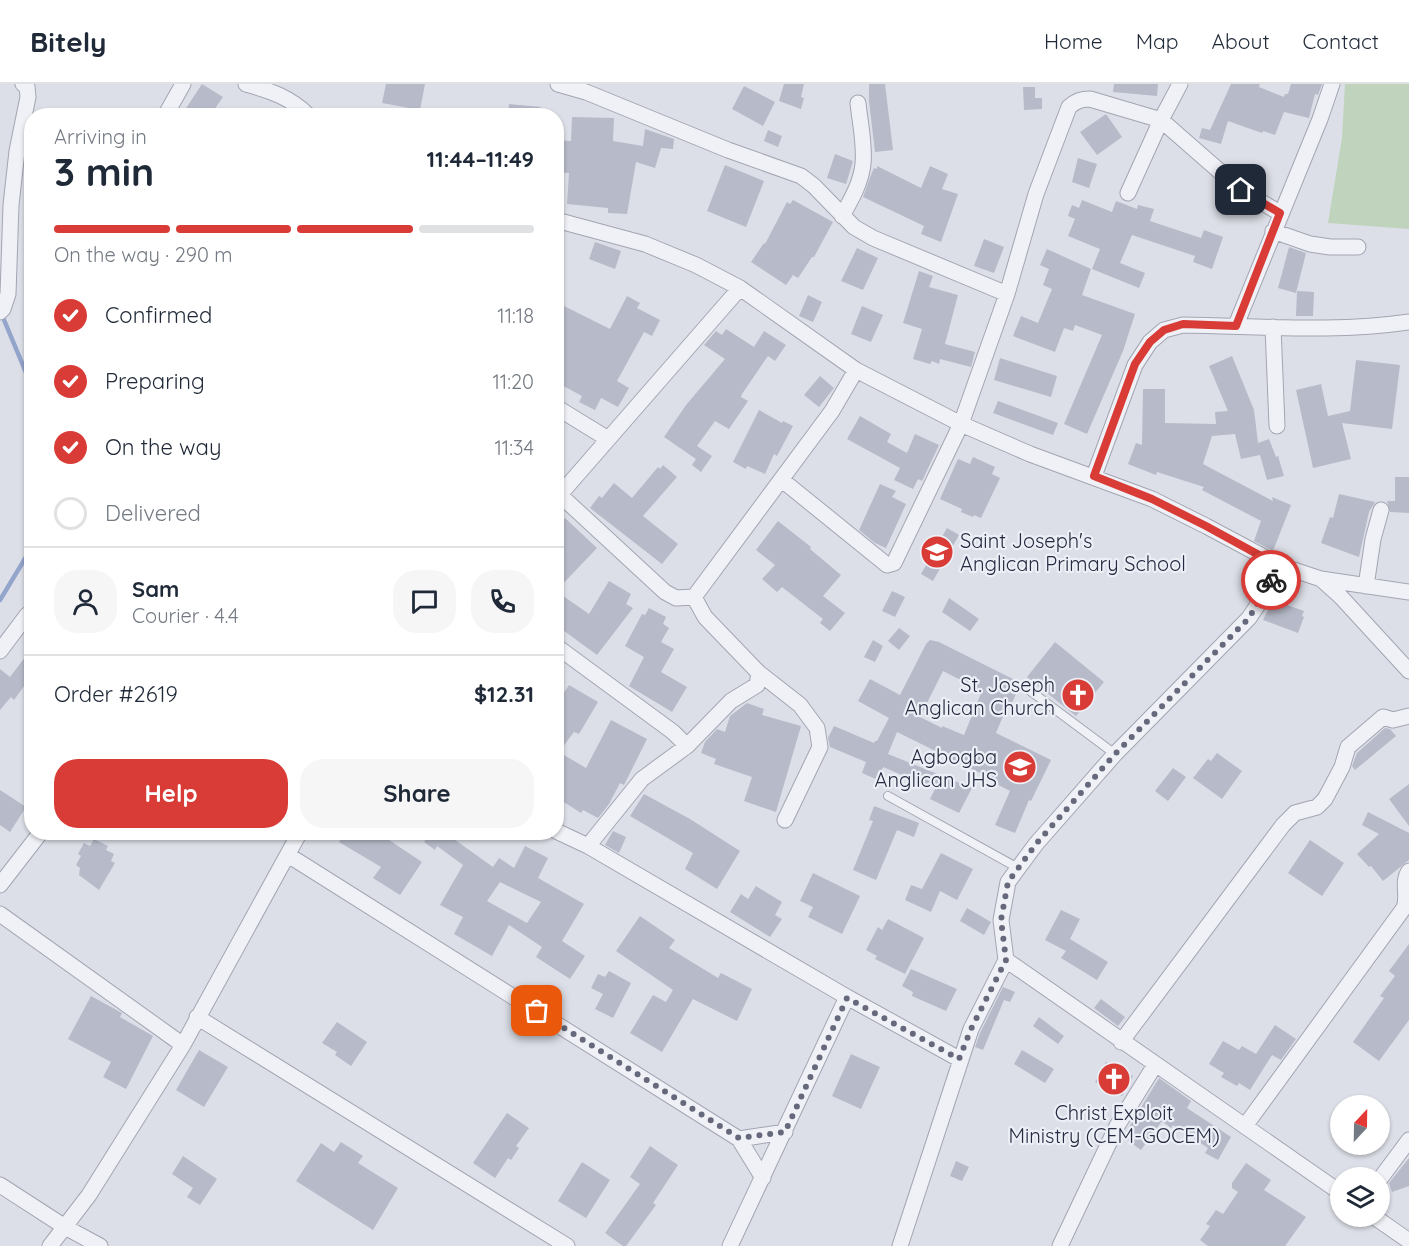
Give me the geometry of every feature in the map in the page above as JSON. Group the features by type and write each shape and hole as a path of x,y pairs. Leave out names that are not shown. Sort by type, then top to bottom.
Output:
{"street":[{"path":"23,84 27,87 26,108"},
{"path":"170,108 183,84"},
{"path":"246,84 283,95 302,108"},
{"path":"558,84 586,92 728,150 801,176 814,186 854,227 873,238 1007,294"},
{"path":"1128,193 1180,84"},
{"path":"1236,326 1332,84"},
{"path":"782,480 887,565 894,563 961,424 1007,294 1035,194 1069,107 1082,99 1090,99 1161,120 1241,190 1280,213"},
{"path":"842,216 854,195 863,166 858,103"},
{"path":"0,312 8,294 11,205 17,151 24,117"},
{"path":"564,222 645,244 696,265 740,288 856,370 961,424 1030,454 1094,476 1161,504 1279,566 1321,579 1409,592"},
{"path":"1273,231 1310,244 1358,247"},
{"path":"564,490 740,288"},
{"path":"1094,476 1135,364 1150,342 1164,330 1183,324 1273,327 1357,326 1409,322"},
{"path":"1273,327 1277,426"},
{"path":"564,502 665,591 676,598 694,597 832,411 856,370"},
{"path":"564,412 609,439"},
{"path":"1366,586 1373,538 1381,510"},
{"path":"900,1246 959,1059 971,1029 1006,960 1001,920 1008,882 1036,844 1115,754 1249,618 1265,594 1279,566"},
{"path":"1321,579 1341,597 1409,671"},
{"path":"694,597 705,617 759,673 800,705 817,728 820,747 785,820"},
{"path":"0,651 24,619"},
{"path":"564,652 673,732 687,746"},
{"path":"588,846 642,779 687,746 731,701 757,685 759,673"},
{"path":"1121,1042 1283,825 1295,813 1317,807 1325,799 1342,767 1348,747 1383,717 1392,720 1409,716"},
{"path":"564,835 588,846 847,998 959,1059"},
{"path":"0,885 35,840"},
{"path":"50,1246 89,1195 183,1045 296,840"},
{"path":"288,855 739,1138 763,1178"},
{"path":"1245,1126 1404,908 1408,894 1405,882 1409,871"},
{"path":"0,915 183,1045"},
{"path":"1006,960 1330,1185"},
{"path":"730,1246 847,998"},
{"path":"197,1017 567,1246"},
{"path":"1060,1246 1117,1126 1155,1065"},
{"path":"739,1138 785,1132"},
{"path":"1389,1167 1409,1140"},
{"path":"0,1185 65,1227 100,1246"},
{"path":"1390,1227 1409,1240"}],"lane":[{"path":"1025,687 1115,754"},
{"path":"888,796 1018,868"}],"green space":[{"path":"1345,84 1409,84 1409,229 1328,223 1342,138"}],"building":[{"path":"202,84 223,97 215,108 186,108"},
{"path":"386,84 425,84 420,108 382,103"},
{"path":"784,84 804,84 801,109 779,101"},
{"path":"869,84 885,84 893,150 875,152"},
{"path":"1114,84 1158,84 1157,96 1113,92"},
{"path":"1231,84 1260,84 1259,87 1284,97 1288,94 1291,84 1322,84 1318,95 1315,94 1309,118 1284,112 1275,135 1228,121 1221,144 1199,138 1202,128 1210,130"},
{"path":"744,86 775,102 763,126 732,109"},
{"path":"1023,87 1035,87 1035,98 1042,98 1042,109 1024,110"},
{"path":"509,104 541,107 541,108 509,108"},
{"path":"1106,114 1122,137 1097,155 1080,132"},
{"path":"572,117 614,118 613,141 643,146 645,129 674,139 673,149 661,148 655,168 636,162 627,214 608,213 608,208 567,204 569,173 564,173 564,141 571,141"},
{"path":"768,130 782,136 778,147 764,141"},
{"path":"835,154 853,161 846,184 827,178"},
{"path":"1078,158 1097,164 1089,188 1072,182"},
{"path":"725,165 764,181 746,227 707,211"},
{"path":"877,166 921,188 930,166 948,174 942,189 958,194 941,242 921,234 924,226 863,197 874,168 877,169"},
{"path":"793,200 833,222 814,257 798,278 793,275 786,285 751,262 765,244 787,202 790,204"},
{"path":"1082,200 1112,212 1116,201 1137,209 1138,205 1154,209 1150,221 1201,238 1204,230 1223,237 1212,269 1193,262 1195,256 1132,235 1120,263 1145,273 1139,288 1092,269 1100,249 1068,236 1075,219 1068,216 1072,205 1079,208"},
{"path":"984,239 1004,247 994,273 974,266"},
{"path":"595,242 621,251 615,269 589,259"},
{"path":"1289,247 1306,253 1296,293 1278,288"},
{"path":"857,248 878,258 863,290 841,281"},
{"path":"1047,249 1091,269 1082,295 1135,314 1123,351 1087,434 1064,424 1102,335 1075,325 1073,331 1064,328 1055,352 1013,336 1021,316 1038,323 1052,289 1043,285 1049,269 1040,265"},
{"path":"919,271 933,276 929,287 958,295 945,344 975,352 971,367 940,359 939,364 932,361 930,364 913,359 922,329 903,323"},
{"path":"1297,291 1314,292 1313,316 1296,316"},
{"path":"808,295 822,302 813,322 799,316"},
{"path":"627,296 640,303 637,308 660,320 652,336 644,332 617,381 629,388 618,407 601,398 595,410 579,402 582,396 564,386 564,306 610,329"},
{"path":"862,306 883,315 871,342 851,334"},
{"path":"726,329 754,347 764,331 786,345 775,361 768,356 742,394 741,397 748,401 729,429 715,421 697,446 712,456 701,472 692,465 696,459 664,437 686,405 725,359 704,345 716,331 722,335"},
{"path":"1232,356 1254,410 1258,443 1269,439 1276,457 1278,456 1284,476 1267,480 1260,455 1241,459 1235,434 1212,436 1203,464 1273,501 1272,497 1291,505 1273,551 1254,541 1261,521 1202,490 1204,487 1157,472 1156,475 1128,464 1136,443 1142,445 1143,389 1165,389 1165,423 1216,424 1215,412 1228,411 1209,366"},
{"path":"1000,358 1057,376 1051,397 994,380"},
{"path":"1356,360 1400,365 1392,429 1342,423 1351,459 1313,468 1296,390 1321,384 1328,416 1350,411"},
{"path":"820,376 834,388 819,407 804,395"},
{"path":"998,401 1058,423 1053,435 993,413"},
{"path":"759,410 782,423 783,421 793,426 777,456 774,454 765,474 747,466 746,469 733,462"},
{"path":"860,416 891,434 887,442 907,453 915,434 939,445 922,481 918,479 913,489 894,480 900,468 847,439"},
{"path":"973,457 995,467 992,474 1000,478 981,518 961,512 962,509 940,499 958,459 970,464"},
{"path":"663,465 677,477 643,516 678,544 662,564 590,508 599,496 602,498 614,483 632,498 658,467 660,469"},
{"path":"1395,477 1409,477 1409,513 1390,512 1387,501 1395,501"},
{"path":"880,484 896,491 892,497 906,504 886,548 875,543 859,530"},
{"path":"1339,494 1375,502 1369,512 1359,557 1321,543 1330,517 1333,518"},
{"path":"564,519 597,548 564,583"},
{"path":"778,521 841,575 823,596 845,613 830,631 820,623 823,619 782,587 777,592 762,579 775,565 756,550"},
{"path":"947,528 959,535 933,581 921,574"},
{"path":"609,581 631,594 626,604 633,608 597,655 564,631 564,597 589,614"},
{"path":"892,591 905,597 895,617 882,611"},
{"path":"949,598 979,619 970,631 942,612"},
{"path":"1273,600 1304,611 1298,633 1263,620"},
{"path":"649,608 666,617 663,624 669,628 661,642 674,649 661,672 687,687 672,712 629,686 644,657 625,646 642,614 645,615"},
{"path":"899,628 910,636 899,650 888,641"},
{"path":"873,640 883,646 875,662 864,657"},
{"path":"930,640 939,642 1021,683 1011,705 1008,704 996,733 1051,760 1031,801 1029,800 1015,833 995,825 1010,791 987,779 988,777 897,732 888,754 972,788 959,813 930,799 935,789 883,767 878,780 862,773 866,762 830,747 828,738 834,726 874,743 877,741 889,718 858,701 870,679 900,695","holes":["943,671 982,691 964,735 942,726 942,728 920,717"]},
{"path":"1055,642 1104,682 1076,716 1027,677"},
{"path":"24,659 24,686 14,700 11,697 0,710 0,669 10,677"},
{"path":"569,685 598,702 579,734 574,732 564,745 564,693"},
{"path":"747,703 764,709 762,715 801,726 776,812 744,801 752,777 714,764 716,759 701,753 705,742 717,729 725,732 730,716"},
{"path":"611,720 647,739 624,785 620,783 609,804 598,818 583,810 581,813 564,802 564,755 586,768"},
{"path":"1385,728 1390,729 1396,736 1355,770 1352,766 1357,753"},
{"path":"1217,753 1242,771 1222,799 1193,778 1208,759 1211,761"},
{"path":"1173,768 1186,777 1168,801 1155,791"},
{"path":"1409,784 1409,826 1389,799"},
{"path":"0,790 24,806 24,810 10,832 0,825"},
{"path":"644,794 690,819 740,851 717,889 685,869 693,853 630,816"},
{"path":"874,806 919,823 914,837 897,830 876,880 853,870 873,821 869,820"},
{"path":"1368,812 1409,833 1409,860 1383,881 1357,854 1379,834 1362,825"},
{"path":"613,831 626,837 619,853 605,845"},
{"path":"93,840 96,840 108,846 106,850 114,854 111,861 115,863 99,890 79,875 80,868 76,865 81,856 78,854 84,843 90,846"},
{"path":"340,840 389,840 422,862 400,895 373,878 381,867 339,842"},
{"path":"425,840 455,840 493,867 499,858 514,868 525,846 548,858 538,878 584,904 562,941 585,956 570,979 536,957 542,947 509,925 492,956 454,934 463,917 440,905 463,865 437,846 435,850 424,842","holes":["500,882 541,902 527,923 487,901"]},
{"path":"1310,840 1344,863 1322,896 1288,873"},
{"path":"941,853 973,869 957,900 940,891 931,912 905,900 911,885 922,889"},
{"path":"813,873 860,896 842,934 808,917 813,907 800,901"},
{"path":"756,886 782,902 775,915 782,919 770,937 730,912 741,894 748,899"},
{"path":"967,908 991,922 984,935 960,921"},
{"path":"1061,910 1080,919 1070,939 1108,962 1097,980 1061,958 1066,951 1045,940"},
{"path":"640,916 675,940 669,948 718,978 721,973 752,989 737,1021 693,999 662,1052 630,1033 653,995 666,1002 673,990 616,951"},
{"path":"888,919 924,938 905,974 875,959 877,956 866,950 878,927 882,930"},
{"path":"1409,944 1409,1020 1379,1061 1353,1042 1384,998 1380,996 1395,976 1389,971"},
{"path":"911,969 957,989 946,1011 912,996 913,992 902,986"},
{"path":"609,971 631,983 613,1018 595,1009 603,994 591,988 598,974 605,977"},
{"path":"1003,987 1015,992 1010,1002 1004,1000 983,1050 975,1047 980,1033"},
{"path":"91,996 122,1013 120,1017 153,1036 126,1089 103,1077 111,1062 68,1039"},
{"path":"1101,999 1125,1017 1118,1026 1094,1008"},
{"path":"1039,1017 1064,1036 1058,1044 1033,1026"},
{"path":"337,1022 367,1042 351,1066 335,1055 337,1052 322,1043"},
{"path":"1275,1025 1296,1039 1281,1060 1272,1055 1250,1090 1239,1083 1237,1086 1221,1077 1224,1073 1209,1064 1223,1041 1239,1050 1242,1046 1256,1054"},
{"path":"199,1050 228,1067 204,1107 176,1090"},
{"path":"1022,1050 1054,1069 1045,1083 1014,1064"},
{"path":"851,1054 880,1067 861,1109 832,1096"},
{"name":"Christ Exploit Ministry (CEM-GOCEM)","path":"1106,1062 1133,1076 1122,1096 1095,1082"},
{"path":"1159,1078 1191,1101 1187,1108 1231,1137 1218,1160 1205,1153 1208,1148 1173,1125 1171,1128 1162,1121 1141,1150 1123,1137"},
{"path":"507,1113 529,1128 516,1146 519,1148 511,1160 508,1158 495,1178 473,1163"},
{"path":"341,1142 363,1156 358,1163 398,1188 373,1230 296,1181 321,1143 334,1152"},
{"path":"650,1146 678,1165 653,1203 656,1205 626,1246 623,1246 605,1233 640,1184 630,1177"},
{"path":"183,1156 217,1179 200,1205 187,1197 193,1188 172,1174"},
{"path":"1409,1158 1409,1186 1392,1192 1390,1182"},
{"path":"956,1161 969,1167 962,1181 950,1176"},
{"path":"582,1162 610,1180 586,1218 558,1201"},
{"path":"1246,1163 1271,1180 1264,1190 1306,1217 1285,1246 1208,1246 1200,1240 1210,1226 1206,1224 1216,1210 1223,1214 1238,1192 1232,1188 1232,1183"}],"waterway":[{"path":"2,315 24,368"},
{"path":"0,600 24,560"}],"way so far":[{"path":"537,1011 739,1138 785,1132 847,998 959,1059 971,1029 1006,960 1001,920 1008,882 1036,844 1115,754 1249,618 1265,594 1271,580"}],"place":[{"name":"Saint Joseph's Anglican Primary School","path":"937,552"},
{"name":"St. Joseph Anglican Church","path":"1078,695"},
{"name":"Agbogba Anglican JHS","path":"1020,767"},
{"name":"Christ Exploit Ministry (CEM-GOCEM)","path":"1114,1079"}],"route":[{"path":"1241,190 1280,213 1236,326 1183,324 1164,330 1150,342 1135,364 1094,476 1152,499 1279,566 1271,580"}]}
